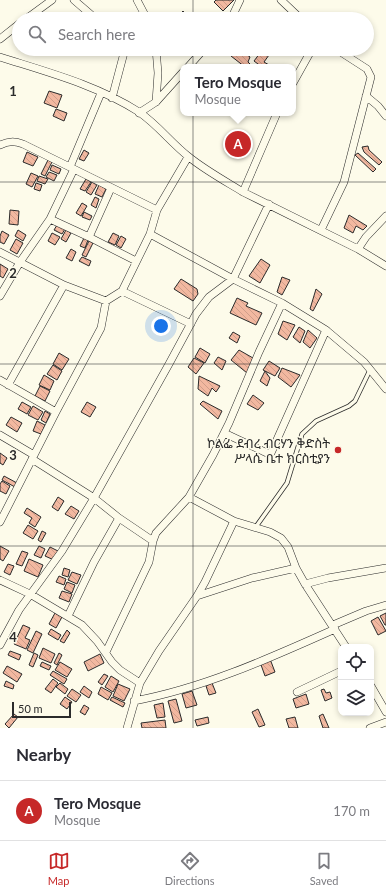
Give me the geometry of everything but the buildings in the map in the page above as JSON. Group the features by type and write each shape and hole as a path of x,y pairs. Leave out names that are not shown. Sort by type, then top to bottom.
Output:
{"street":[{"path":"36,12 52,0"},
{"path":"74,0 88,12"},
{"path":"137,0 143,12"},
{"path":"234,12 240,0"},
{"path":"281,0 293,12"},
{"path":"0,39 12,30"},
{"path":"112,98 123,56"},
{"path":"156,102 158,73 157,56"},
{"path":"191,64 198,56"},
{"path":"296,78 308,56"},
{"path":"321,230 344,182 370,77 368,70 347,56"},
{"path":"0,57 76,82 112,98 139,113 167,136 188,157 243,192 358,249 386,266"},
{"path":"139,113 156,102 180,75"},
{"path":"0,296 20,262 50,219 102,93"},
{"path":"366,96 378,106 386,116"},
{"path":"243,192 276,116"},
{"path":"0,145 14,141 23,144 157,210"},
{"path":"0,522 101,328 106,301 122,291 150,234 157,210 188,157"},
{"path":"90,237 112,188"},
{"path":"0,645 18,610 62,551 94,498 201,305 233,279 269,204"},
{"path":"358,249 366,237 386,216"},
{"path":"50,219 90,237 136,261"},
{"path":"150,234 233,279 282,303 326,330 370,370 386,389"},
{"path":"0,252 64,285 106,301"},
{"path":"8,384 64,285"},
{"path":"122,291 191,324"},
{"path":"106,652 150,562 153,541 162,526 189,497 213,455 282,303"},
{"path":"224,433 271,453 326,330"},
{"path":"0,380 56,412"},
{"path":"0,436 94,498 119,518 153,541"},
{"path":"189,497 234,521 277,535 281,538 288,547 296,568 305,584 344,644"},
{"path":"0,504 7,508"},
{"path":"68,616 94,562 119,518"},
{"path":"127,728 140,683 159,651 197,596 234,521"},
{"path":"197,596 252,578 296,568"},
{"path":"305,584 328,578 386,568"},
{"path":"0,580 30,594 68,616 90,632 112,662 120,670 140,683"},
{"path":"134,701 172,693 212,680 277,655 366,611 386,605"},
{"path":"297,692 338,672"},
{"path":"374,691 386,712"},
{"path":"370,728 386,722"}],"lane":[{"path":"255,528 287,483 302,434 316,420 355,402 370,370"}],"place":[{"name":"Tero Mosque","path":"238,144"},
{"name":"ኮልፌ ደብረ ብርሃን ቅድስት ሥላሴ ቤተ ክርስቲያን","path":"338,450"}]}
